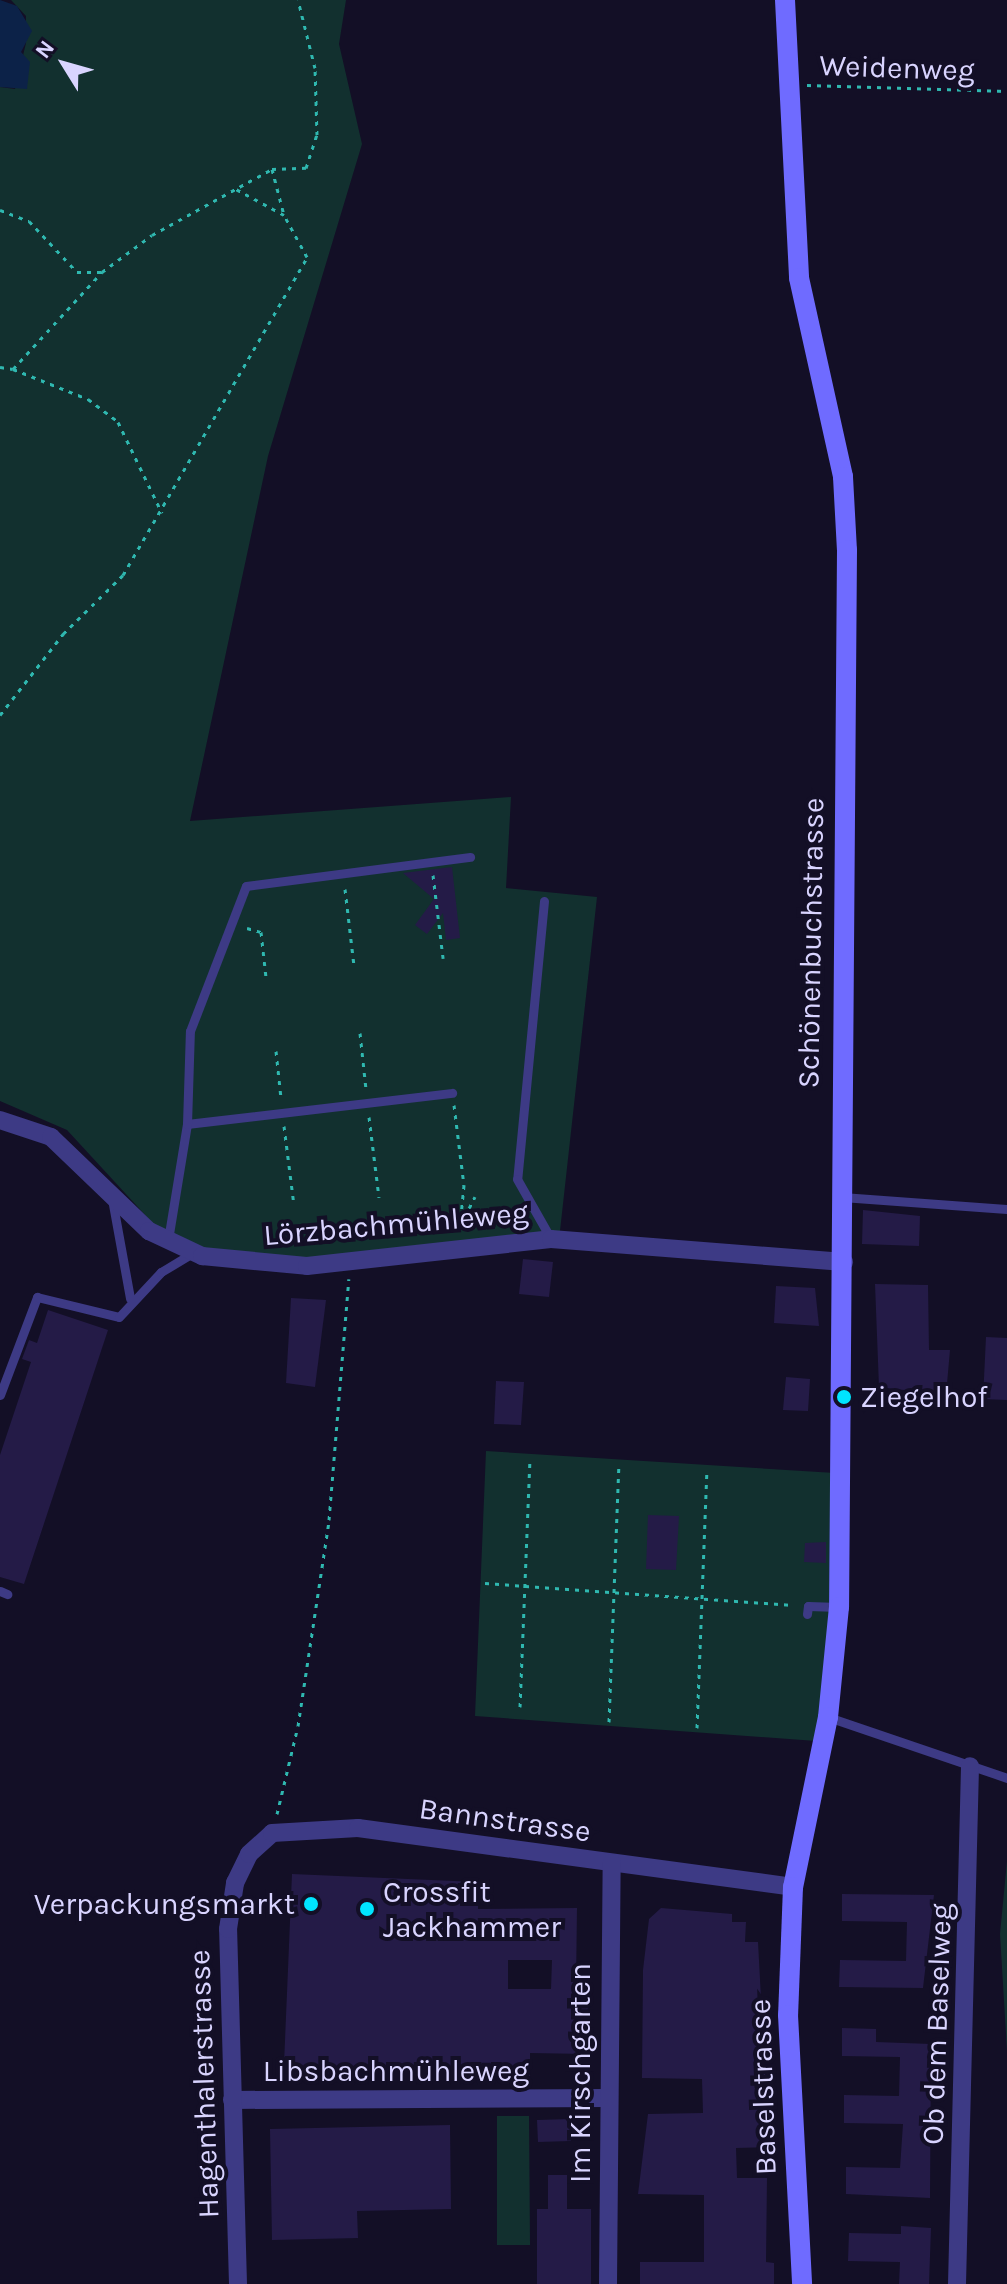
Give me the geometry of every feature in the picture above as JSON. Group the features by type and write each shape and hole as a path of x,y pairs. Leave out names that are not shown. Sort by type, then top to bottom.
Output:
{"street":[{"name":"Schönenbuchstrasse","path":"785,0 786,84 799,278 843,477 847,550 839,1607 828,1717 793,1887"},
{"name":"Lörzbachmühleweg","path":"0,1120 51,1137 167,1244 193,1253 259,1265 551,1239 844,1262"},
{"name":"Ob dem Baselweg","path":"957,2284 970,1766"},
{"name":"Bannstrasse","path":"272,1833 358,1828 793,1887"},
{"name":"Hagenthalerstrasse","path":"238,2284 228,1929 235,1883 249,1854 272,1833"},
{"name":"Im Kirschgarten","path":"608,2284 612,1863"},
{"name":"Baselstrasse","path":"793,1887 788,2015 802,2284"},
{"name":"Libsbachmühleweg","path":"232,2100 609,2098"}],"lane":[{"path":"167,1244 187,1124 190,1031 246,886 470,857"},
{"path":"544,901 517,1179 551,1239"},
{"path":"187,1124 452,1093"},
{"path":"110,1189 130,1298"},
{"path":"842,1197 1007,1209"},
{"path":"0,1395 37,1297 119,1317 130,1298 193,1253"},
{"path":"808,1610 839,1607"},
{"path":"828,1717 1007,1778"}],"path":[{"path":"13,369 102,272 272,169 306,168 317,135 315,68 298,0"},
{"name":"Weidenweg","path":"786,84 1007,91"},
{"path":"0,715 63,634 123,575 162,513 307,257 284,215 272,169"},
{"path":"236,189 284,215"},
{"path":"0,210 29,221 77,272 102,272"},
{"path":"0,367 13,369 88,399 118,422 162,513"},
{"path":"431,862 443,958"},
{"path":"343,873 354,966"},
{"path":"232,923 261,932 266,977"},
{"path":"452,1093 464,1185 460,1226 475,1197"},
{"path":"272,1833 298,1726 329,1520 350,1259"},
{"path":"520,1707 530,1458"},
{"path":"609,1722 619,1467"},
{"path":"697,1728 707,1471"},
{"path":"485,1583 702,1598 808,1610"}],"green space":[{"path":"11,0 346,0 339,44 362,144 268,456 190,821 511,797 506,888 597,897 559,1240 282,1262 171,1243 67,1130 0,1101 0,87 15,89 26,43 26,16"},
{"path":"486,1451 835,1473 825,1724 816,1741 475,1716"},
{"path":"1007,1861 1007,2051 1000,1934"},
{"path":"497,2116 529,2116 530,2245 497,2245"}],"water":[{"path":"0,0 17,6 32,31 21,52 30,62 27,89 0,87"}],"building":[{"path":"452,867 460,938 446,940 443,913 427,934 415,925 434,899 403,873"},
{"path":"863,1210 920,1216 919,1246 862,1244"},
{"path":"523,1259 553,1262 549,1297 519,1294"},
{"path":"875,1284 928,1285 929,1350 950,1350 946,1395 879,1387"},
{"path":"776,1286 815,1288 819,1326 774,1323"},
{"path":"291,1298 326,1300 315,1387 286,1383"},
{"path":"48,1310 108,1330 24,1584 0,1577 0,1455 31,1362 22,1359 29,1340 37,1343"},
{"path":"986,1337 1007,1338 1007,1400 983,1399"},
{"path":"786,1377 810,1379 808,1411 783,1410"},
{"path":"496,1381 524,1382 521,1425 494,1424"},
{"path":"648,1515 679,1516 676,1570 646,1569"},
{"path":"826,1542 826,1563 804,1562 805,1543"},
{"path":"292,1874 478,1882 478,1909 577,1908 576,1985 588,1985 587,2054 530,2053 530,2076 293,2079 293,2064 284,2064","holes":["508,1960 552,1960 551,1989 508,1989"]},
{"path":"842,1894 934,1895 923,1988 839,1987 840,1960 906,1961 907,1922 842,1921"},
{"path":"661,1908 732,1914 732,1922 746,1922 745,1942 758,1942 769,2147 736,2148 737,2178 767,2178 766,2262 774,2263 774,2284 640,2284 640,2262 704,2262 704,2195 638,2194 648,2114 703,2113 702,2079 642,2078 643,1970 649,1919"},
{"path":"842,2028 876,2029 876,2042 931,2044 930,2198 846,2194 846,2167 900,2168 903,2124 844,2123 844,2095 899,2096 900,2057 842,2056"},
{"path":"571,2119 571,2141 538,2142 537,2120"},
{"path":"450,2125 451,2209 357,2211 358,2238 272,2240 270,2129"},
{"path":"548,2175 567,2175 567,2209 591,2209 591,2284 537,2284 537,2209 548,2209"},
{"path":"901,2226 931,2228 929,2284 899,2284 900,2262 848,2261 849,2233 901,2234"}],"place":[{"name":"Ziegelhof","path":"844,1397"},
{"name":"Verpackungsmarkt","path":"311,1904"},
{"name":"Crossfit Jackhammer","path":"367,1909"}]}
